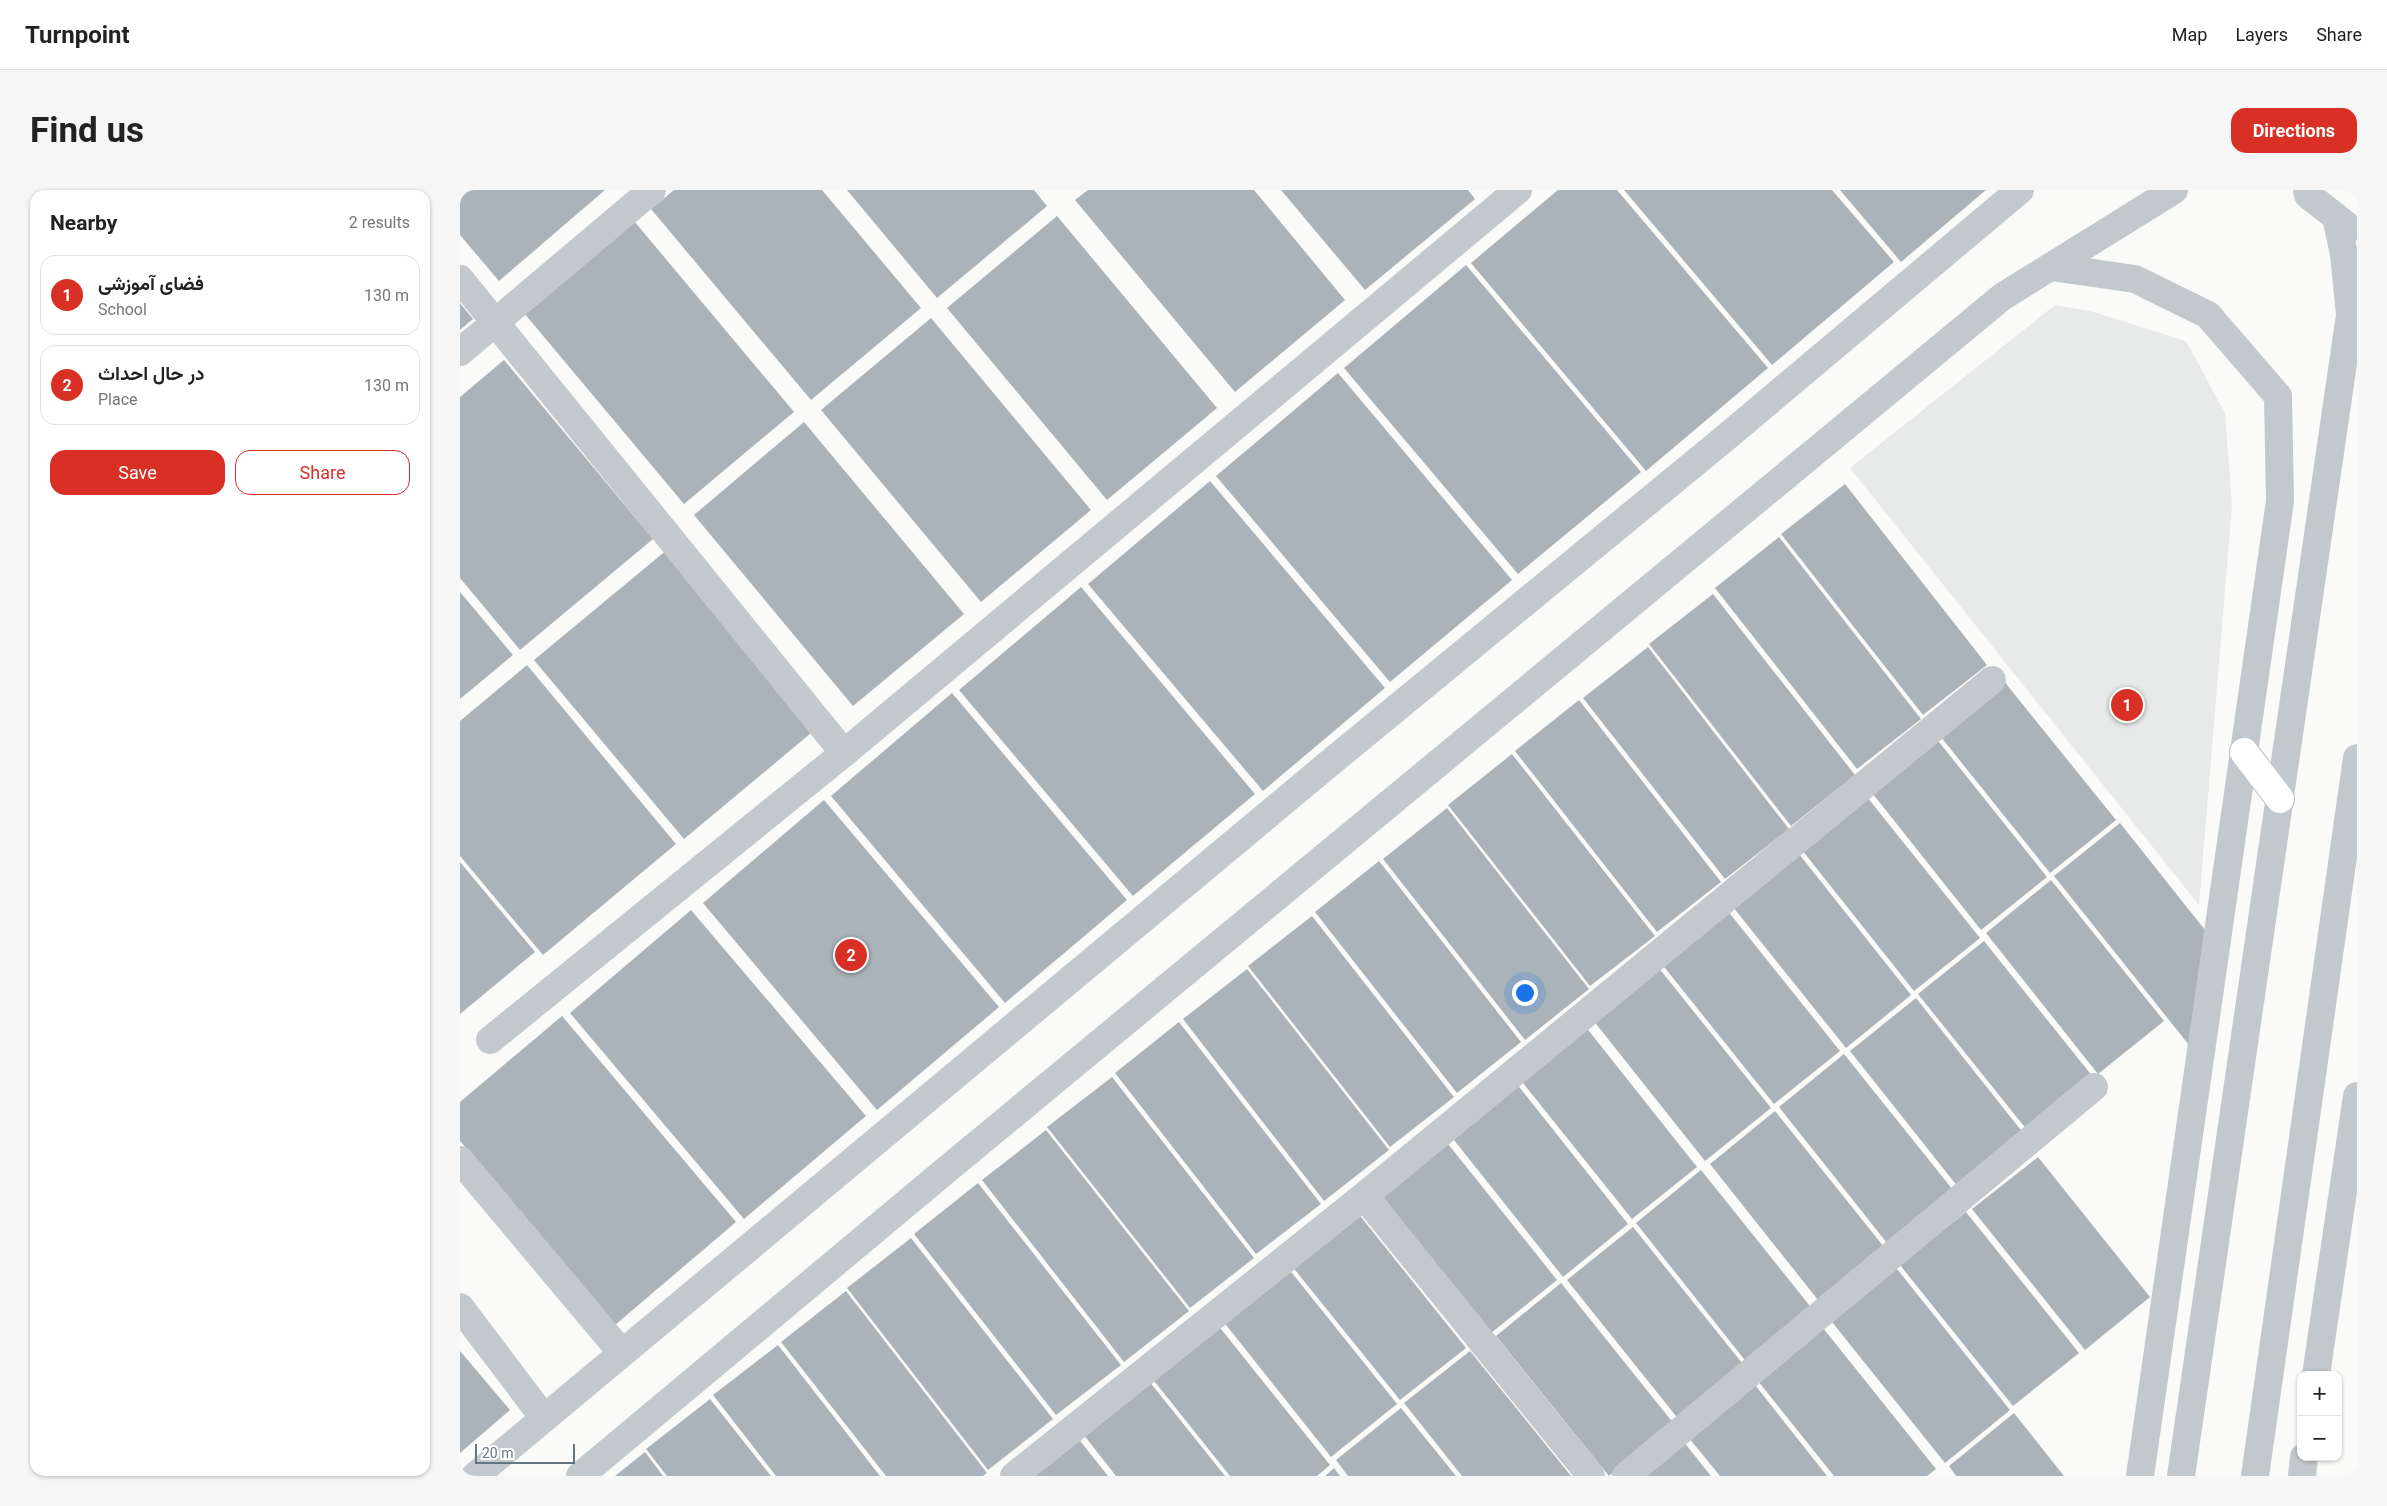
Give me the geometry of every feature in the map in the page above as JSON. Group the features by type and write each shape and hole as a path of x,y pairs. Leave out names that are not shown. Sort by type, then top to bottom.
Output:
{"main road":[{"path":"2244,752 2280,799"}],"street":[{"path":"460,352 652,190"},
{"path":"490,1040 844,752 1518,190"},
{"path":"475,1476 1339,755 1724,439 2020,190"},
{"path":"580,1476 966,1153 2002,297 2174,190"},
{"path":"2307,190 2308,194 2357,234"},
{"path":"2181,1476 2350,315 2344,254 2336,217"},
{"path":"2051,267 2135,279 2208,315 2278,396 2280,501 2140,1476"},
{"path":"460,279 844,752"},
{"path":"1014,1476 1364,1196 1992,680"},
{"path":"2256,1476 2357,758"},
{"path":"1626,1476 2094,1087"},
{"path":"2317,1371 2357,1096"},
{"path":"460,1160 622,1354"},
{"path":"1364,1196 1591,1476"},
{"path":"460,1307 544,1418"},
{"path":"2302,1476 2304,1461"}],"shaded area":[{"path":"2055,305 2090,311 2186,341 2225,413 2232,505 2199,905 1850,468"}],"building":[{"path":"460,190 605,190 499,281 460,235"},
{"path":"674,190 822,190 921,308 811,400 651,209"},
{"path":"847,190 1034,190 1047,206 937,298"},
{"path":"1088,190 1254,190 1345,300 1235,392 1075,200"},
{"path":"1281,190 1468,190 1475,199 1365,290"},
{"path":"1558,190 1617,190 1768,368 1646,471 1471,263"},
{"path":"1624,190 1832,190 1894,262 1772,365"},
{"path":"1840,190 1986,190 1901,262"},
{"path":"1057,216 1217,408 1107,500 947,308"},
{"path":"634,221 794,412 684,504 524,313"},
{"path":"1466,265 1641,472 1518,574 1344,368"},
{"path":"460,303 473,319 460,330"},
{"path":"931,318 1091,510 981,602 821,410"},
{"path":"504,360 653,539 520,650 460,578 460,397"},
{"path":"1338,373 1512,580 1390,682 1216,476"},
{"path":"804,422 964,614 853,706 694,515"},
{"path":"1210,481 1385,688 1263,791 1088,584"},
{"path":"1845,484 1987,665 1923,715 1781,534"},
{"path":"1779,537 1921,719 1857,769 1715,588"},
{"path":"668,549 817,728 684,839 534,660"},
{"path":"1081,587 1255,794 1133,896 959,690"},
{"path":"460,592 513,655 460,699"},
{"path":"1713,594 1855,775 1791,826 1649,644"},
{"path":"1648,647 1789,829 1725,879 1583,698"},
{"path":"527,665 676,844 543,955 460,856 460,721"},
{"path":"2003,680 2116,820 2050,873 1937,732"},
{"path":"952,693 1127,900 1005,1003 831,796"},
{"path":"1579,700 1721,882 1657,932 1515,751"},
{"path":"1935,737 2047,877 1981,930 1869,789"},
{"path":"1512,754 1655,936 1590,986 1448,805"},
{"path":"1867,797 1980,938 1914,991 1802,850"},
{"path":"824,800 999,1007 877,1110 703,903"},
{"path":"1447,808 1589,989 1525,1040 1383,859"},
{"path":"2120,823 2205,930 2189,1045 2054,876"},
{"path":"1799,854 1911,995 1846,1048 1733,907"},
{"path":"1379,861 1521,1042 1457,1093 1315,912"},
{"path":"460,862 535,952 460,1014"},
{"path":"2051,880 2164,1021 2098,1074 1986,933"},
{"path":"691,910 866,1116 744,1219 570,1013"},
{"path":"1727,910 1840,1051 1774,1104 1661,963"},
{"path":"1312,916 1454,1097 1390,1147 1248,966"},
{"path":"1984,941 2097,1082 2031,1135 1918,994"},
{"path":"1658,967 1771,1108 1705,1161 1593,1020"},
{"path":"1247,969 1389,1150 1324,1201 1183,1019"},
{"path":"1916,998 2028,1139 1962,1192 1850,1051"},
{"path":"562,1016 736,1222 615,1325 460,1141 460,1102"},
{"path":"1179,1022 1321,1204 1256,1254 1115,1073"},
{"path":"1585,1026 1697,1167 1632,1219 1519,1078"},
{"path":"1844,1054 1957,1195 1891,1248 1779,1107"},
{"path":"1112,1077 1254,1258 1190,1308 1047,1127"},
{"path":"1516,1083 1628,1224 1563,1277 1450,1135"},
{"path":"1775,1111 1888,1252 1822,1305 1710,1164"},
{"path":"1046,1130 1189,1311 1124,1362 982,1180"},
{"path":"1444,1139 1557,1280 1491,1333 1379,1192"},
{"path":"2038,1157 2150,1297 2085,1350 1972,1209"},
{"path":"1701,1170 1814,1311 1748,1364 1636,1223"},
{"path":"978,1183 1121,1365 1056,1415 914,1234"},
{"path":"1353,1207 1466,1348 1400,1400 1287,1260"},
{"path":"1966,1212 2079,1353 2013,1406 1900,1265"},
{"path":"1633,1227 1746,1368 1680,1421 1567,1280"},
{"path":"911,1238 1053,1419 988,1470 847,1288"},
{"path":"1284,1263 1397,1404 1331,1457 1219,1316"},
{"path":"1897,1269 2010,1410 1945,1463 1832,1322"},
{"path":"1561,1283 1674,1424 1609,1476 1496,1336"},
{"path":"846,1291 987,1473 983,1476 886,1476 781,1342"},
{"path":"1217,1324 1330,1465 1317,1476 1230,1476 1151,1377"},
{"path":"1823,1328 1936,1469 1927,1476 1834,1476 1758,1381"},
{"path":"778,1345 880,1476 776,1476 713,1395"},
{"path":"460,1351 510,1410 460,1453"},
{"path":"1470,1351 1571,1476 1462,1476 1404,1403"},
{"path":"1149,1381 1225,1476 1116,1476 1083,1434"},
{"path":"1755,1385 1827,1476 1720,1476 1689,1438"},
{"path":"710,1399 771,1476 667,1476 646,1449"},
{"path":"1401,1408 1456,1476 1348,1476 1336,1460"},
{"path":"2014,1413 2064,1476 1956,1476 1949,1466"},
{"path":"1077,1437 1108,1476 1028,1476"},
{"path":"1683,1441 1711,1476 1640,1476"},
{"path":"645,1452 663,1476 615,1476"},
{"path":"1334,1468 1340,1476 1325,1476"}],"place":[{"name":"فضای آموزشی","path":"2127,705"},
{"name":"در حال احداث","path":"851,955"}]}
